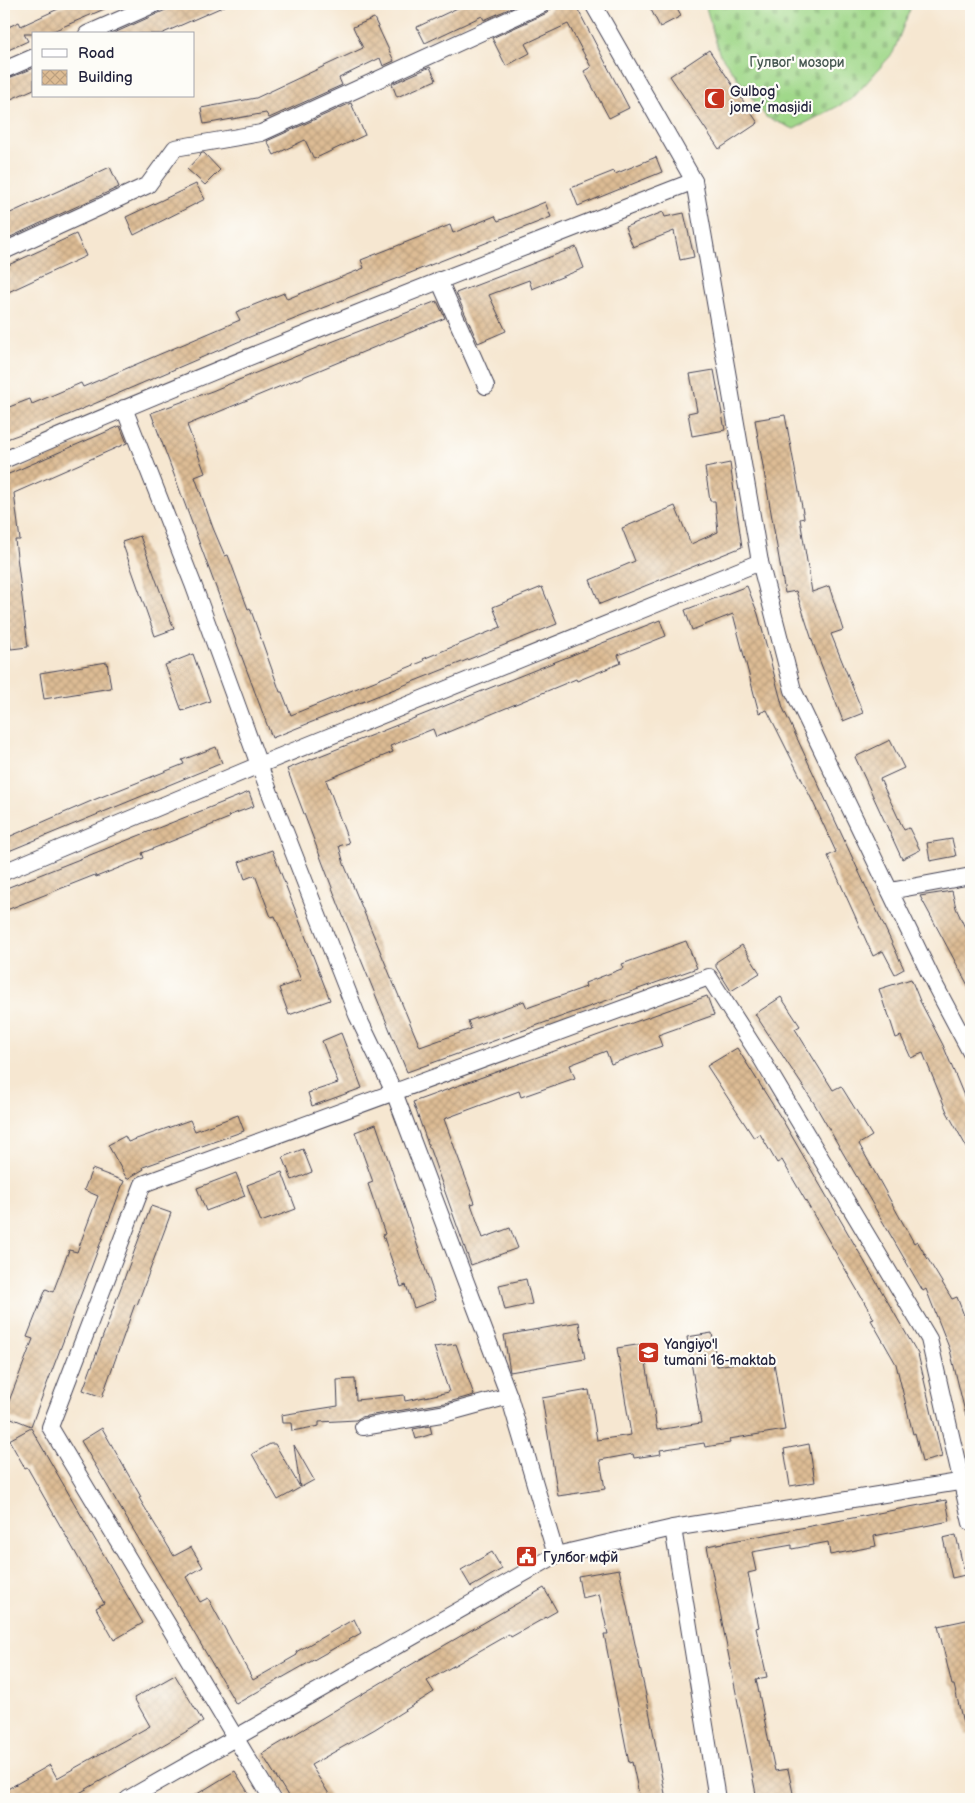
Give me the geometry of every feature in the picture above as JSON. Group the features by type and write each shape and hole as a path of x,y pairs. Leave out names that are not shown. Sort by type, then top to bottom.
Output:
{"street":[{"path":"92,32 155,4"},
{"path":"4,251 148,185 175,148 261,133 543,4"},
{"path":"593,4 694,181 760,562 793,690 936,987 971,1053"},
{"path":"4,70 32,58"},
{"path":"4,460 124,408 439,280 694,181"},
{"path":"439,280 486,386"},
{"path":"124,408 194,584 259,765 357,1015 394,1092 509,1396 556,1555"},
{"path":"4,872 259,765 760,562"},
{"path":"890,891 971,876"},
{"path":"272,1799 50,1427 143,1184 709,977 761,1058 929,1339 966,1481 971,1523"},
{"path":"363,1426 447,1413 509,1396"},
{"path":"128,1799 556,1555 673,1528 966,1481"},
{"path":"673,1528 717,1799"}],"green space":[{"name":"Гулвог' мозори","path":"705,4 912,4 893,53 852,99 794,129 766,117 719,53"}],"building":[{"path":"69,4 116,4 51,32 24,34 28,41 4,52 4,29 19,22 21,26"},
{"path":"179,4 229,4 166,32 116,32"},
{"path":"466,4 520,4 484,20 482,16 425,43 417,27"},
{"path":"553,4 575,4 629,108 609,118 584,71 591,67 568,24 525,44 530,53 506,66 492,38 547,13"},
{"path":"648,4 674,4 681,16 660,27"},
{"path":"374,18 394,61 383,66 380,58 339,78 342,85 269,118 266,113 204,124 201,108 256,98 363,48 353,27"},
{"name":"Gulbog‘ jome’ masjidi","path":"709,50 758,123 719,149 670,76"},
{"path":"430,67 436,80 397,97 392,84"},
{"path":"32,69 32,90 4,102 4,80"},
{"path":"351,103 365,135 314,159 305,140 274,155 267,141"},
{"path":"202,153 220,170 205,185 187,169"},
{"path":"656,157 662,172 578,206 571,188 614,171 615,174"},
{"path":"110,167 119,187 4,240 4,216"},
{"path":"196,184 205,199 134,235 126,217"},
{"path":"545,202 551,217 247,338 45,425 4,440 4,409 30,399 32,404 81,383 83,387 240,320 236,312 284,293 287,299 364,268 361,260 450,225 453,233 495,216 498,221"},
{"path":"663,212 665,217 684,213 694,257 680,260 674,231 633,247 625,227"},
{"path":"76,234 86,256 4,294 4,267"},
{"path":"576,247 584,268 532,289 529,280 489,295 506,331 478,343 456,293"},
{"path":"437,301 445,318 187,425 205,473 195,477 213,528 225,556 228,555 248,609 250,608 280,692 282,692 291,715 424,661 423,659 501,627 493,607 542,587 557,624 272,738 151,413 212,391"},
{"path":"714,370 725,430 692,436 688,413 697,411 690,374"},
{"path":"785,415 804,518 800,519 812,592 829,586 843,630 831,634 863,713 843,721 814,646 796,591 785,593 755,420"},
{"path":"120,426 127,443 14,493 20,540 15,540 28,647 11,649 4,585 4,476"},
{"path":"730,463 742,547 600,604 590,580 635,561 622,528 675,506 691,544 718,532 715,501 710,501 705,468"},
{"path":"140,536 174,629 155,636 122,542"},
{"path":"747,586 758,614 783,708 904,969 895,974 883,951 873,956 828,856 836,852 813,802 767,710 759,713 733,614 692,630 685,610"},
{"path":"660,620 666,636 618,655 621,663 577,681 576,679 436,737 433,729 390,746 393,752 326,780 349,843 339,846 344,864 420,1047 471,1029 468,1021 524,1001 527,1008 586,987 585,983 624,968 622,964 686,941 697,968 407,1072 339,906 287,769"},
{"path":"193,654 210,701 182,711 165,665"},
{"path":"107,662 111,688 44,699 40,673"},
{"path":"890,740 904,768 880,779 904,830 909,828 920,850 902,859 855,757"},
{"path":"216,747 222,763 4,853 4,839 96,799 184,764 182,760"},
{"path":"249,792 254,806 142,853 144,858 4,911 4,889"},
{"path":"952,839 956,856 930,861 927,843"},
{"path":"272,850 330,1000 289,1015 279,988 301,980 275,916 271,917 255,875 245,879 239,862"},
{"path":"952,891 956,908 971,941 971,991 920,896"},
{"path":"742,945 760,973 731,991 716,967 716,962"},
{"path":"911,979 943,1045 971,1113 971,1155 947,1112 923,1053 911,1058 901,1036 896,1038 886,1011 879,989"},
{"path":"707,996 714,1015 658,1035 662,1046 611,1064 606,1051 570,1065 575,1078 521,1097 519,1091 444,1119 475,1203 471,1204 483,1238 510,1228 518,1248 471,1265 413,1102"},
{"path":"781,997 800,1026 795,1029 833,1090 841,1086 872,1136 859,1144 914,1243 917,1241 952,1299 957,1297 971,1334 971,1416 966,1416 950,1350 926,1289 923,1291 814,1103 755,1014"},
{"path":"341,1033 362,1088 312,1106 308,1093 338,1083 322,1041"},
{"path":"737,1048 783,1121 918,1354 942,1457 922,1462 915,1433 913,1434 896,1364 871,1320 874,1319 782,1160 777,1163 760,1134 754,1138 707,1066"},
{"path":"238,1115 244,1131 143,1167 144,1169 127,1179 108,1145 125,1136 128,1142 190,1120 195,1131"},
{"path":"376,1124 436,1300 414,1308 406,1285 401,1287 383,1235 385,1234 368,1184 373,1182 355,1132"},
{"path":"303,1149 312,1172 292,1180 283,1157"},
{"path":"92,1169 124,1181 31,1426 4,1414 33,1339 27,1337 46,1289 53,1292 69,1250 77,1252 98,1196 84,1190"},
{"path":"282,1172 296,1209 261,1222 247,1185"},
{"path":"236,1173 245,1196 206,1211 197,1188"},
{"path":"151,1206 171,1213 137,1305 135,1304 102,1397 83,1390"},
{"path":"526,1279 532,1304 505,1310 499,1285"},
{"path":"579,1322 585,1359 510,1372 504,1335"},
{"path":"712,1333 717,1366 773,1357 785,1430 729,1439 730,1443 705,1447 704,1443 660,1450 661,1454 634,1458 633,1454 600,1460 605,1489 558,1496 542,1398 589,1390 597,1440 631,1435 617,1348 643,1344 657,1430 701,1423 687,1337"},
{"path":"456,1344 474,1395 445,1403 361,1417 356,1420 319,1422 319,1426 292,1431 291,1423 282,1423 281,1415 338,1406 337,1380 355,1379 356,1400 404,1395 405,1401 449,1392 434,1347"},
{"path":"430,1426 432,1434 416,1439 413,1429"},
{"path":"31,1428 143,1623 114,1640 96,1608 104,1603 27,1467 25,1468 9,1440"},
{"path":"102,1428 141,1497 139,1498 174,1556 191,1547 203,1567 186,1577 200,1602 208,1598 253,1680 297,1655 296,1652 354,1619 361,1633 236,1704 81,1441"},
{"path":"270,1444 275,1444 300,1487 294,1445 314,1480 278,1500 252,1454"},
{"path":"809,1444 815,1482 790,1486 784,1449"},
{"path":"946,1500 950,1521 874,1536 876,1546 830,1555 828,1542 792,1549 792,1545 752,1552 756,1571 748,1573 759,1627 756,1628 767,1677 756,1679 775,1771 788,1769 794,1798 757,1799 707,1546"},
{"path":"956,1535 965,1575 952,1578 943,1538"},
{"path":"492,1552 502,1569 471,1587 461,1570"},
{"path":"619,1569 666,1799 640,1799 632,1762 629,1763 604,1634 608,1634 599,1594 582,1598 578,1576"},
{"path":"544,1588 557,1611 511,1637 509,1634 427,1681 434,1692 375,1729 311,1765 332,1799 290,1799 262,1754"},
{"path":"971,1619 971,1735 966,1735 938,1626"},
{"path":"175,1675 203,1722 69,1799 4,1799 4,1791 50,1765 57,1778 150,1726 134,1698"},
{"path":"235,1771 252,1799 189,1799"}],"place":[{"name":"Gulbog‘ jome’ masjidi","path":"714,99"},
{"name":"Yangiyo'l tumani 16-maktab","path":"648,1352"},
{"name":"Гулбог мфй","path":"527,1557"}]}
